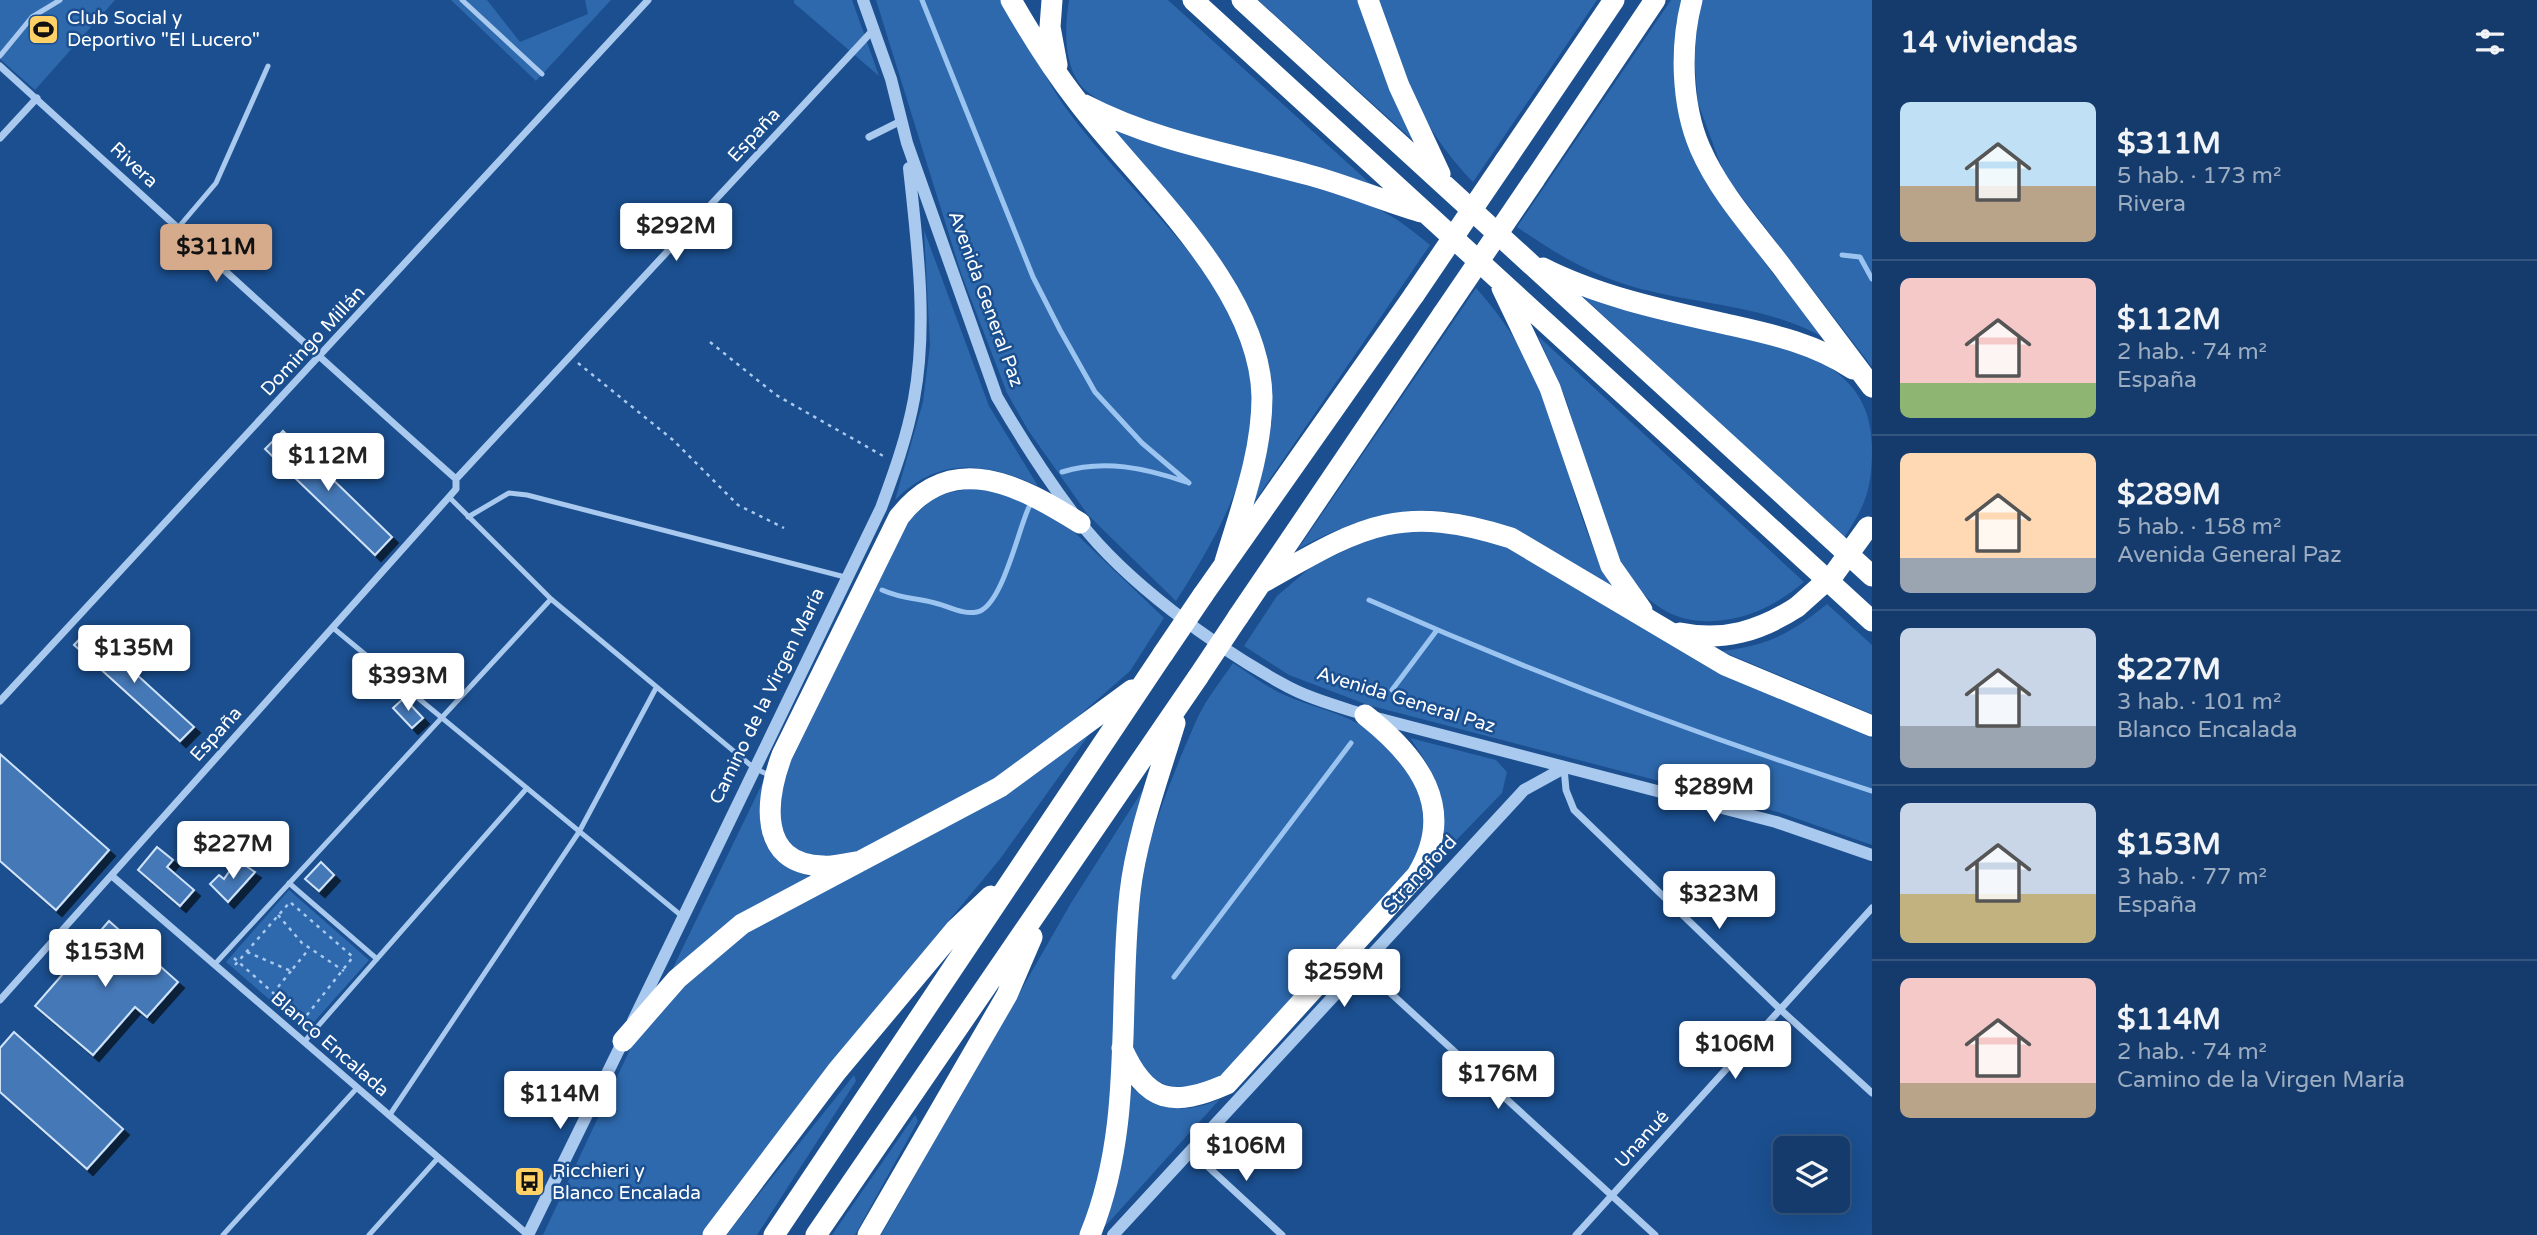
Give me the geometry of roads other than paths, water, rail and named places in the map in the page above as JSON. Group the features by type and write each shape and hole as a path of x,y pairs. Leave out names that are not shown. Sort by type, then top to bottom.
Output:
{"highway":[{"path":"1011,0 1077,101 1208,260 1249,331 1260,376 1260,432 1253,469 1225,562"},
{"path":"1052,0 1050,27 1059,74"},
{"path":"1193,0 1872,621"},
{"path":"1242,0 1872,576"},
{"path":"1368,0 1422,141 1448,188"},
{"path":"774,1235 1225,562 1414,295 1614,0"},
{"path":"816,1235 1180,704 1656,0"},
{"path":"1692,0 1685,26 1685,73 1699,146 1717,179 1745,220 1868,382"},
{"path":"1077,101 1121,124 1163,138 1311,176 1425,213"},
{"path":"1522,257 1585,286 1662,309 1809,345 1834,357 1868,382"},
{"path":"1496,277 1550,388 1611,566 1658,626 1700,637 1729,636 1764,626 1797,607 1834,574 1870,524"},
{"path":"861,861 823,866 800,861 782,849 772,834 768,815 774,778 880,554 909,504 927,489 948,480 991,480 1041,499 1080,523"},
{"path":"1260,584 1344,537 1376,526 1435,520 1472,526 1511,538 1725,665 1872,726"},
{"path":"623,1041 677,979 742,925 1000,787 1145,681"},
{"path":"1090,1235 1105,1194 1116,1149 1130,892 1180,704"},
{"path":"1122,1048 1133,1074 1146,1087 1160,1095 1180,1098 1231,1093 1417,875 1430,850 1434,825 1430,794 1419,769 1398,742 1366,715"},
{"path":"713,1235 837,1071 887,1010 955,930 1019,871"},
{"path":"868,1235 1007,995 1051,893"}],"street":[{"name":"Domingo Millán","path":"0,701 648,0"},
{"name":"Avenida General Paz","path":"863,0 874,28 907,143 997,397 1019,435 1080,523 1170,609 1281,683 1366,715 1776,822 1872,855"},
{"name":"España","path":"0,1000 456,489 456,480 874,28"},
{"name":"Rivera","path":"0,66 456,480"},
{"path":"0,138 37,98"},
{"path":"869,137 901,121"},
{"name":"Camino de la Virgen María","path":"528,1235 683,917 898,464 914,400 921,344 916,231 907,143"},
{"path":"887,491 909,504"},
{"path":"1564,768 1568,800 1574,810 1781,1010 1872,1093"},
{"name":"Strangford","path":"1113,1235 1191,1151 1231,1093 1361,966 1524,790 1564,768"},
{"path":"1425,862 1441,879"},
{"name":"Blanco Encalada","path":"112,876 528,1235"},
{"name":"Unanué","path":"1576,1235 1872,908"},
{"path":"1361,966 1655,1235"},
{"path":"1191,1151 1282,1235"}],"lane":[{"path":"0,56 32,17 60,0"},
{"path":"462,0 542,74"},
{"path":"177,229 216,183 268,66"},
{"path":"468,517 509,493 527,495 845,578"},
{"path":"449,496 551,599 754,768 774,778"},
{"path":"214,965 551,599"},
{"path":"332,627 683,917"},
{"path":"389,1116 579,832 656,688"},
{"path":"304,1042 527,788"},
{"path":"289,883 377,959"},
{"path":"223,1235 357,1088"},
{"path":"369,1235 438,1158"}],"waterway":[{"path":"922,0 1033,277 1060,330 1095,392 1142,443 1189,483"},
{"path":"1842,255 1860,257 1872,279"},
{"path":"1062,472 1093,466 1124,467 1186,482"},
{"path":"882,590 966,612 977,612 986,607 1002,583 1029,507"},
{"path":"1369,600 1618,702 1872,791"},
{"path":"1392,690 1437,630"},
{"path":"1174,977 1351,743"}],"place":[{"name":"Club Social y Deportivo \"El Lucero\"","path":"44,29"},
{"name":"Ricchieri y Blanco Encalada","path":"529,1182"}]}
